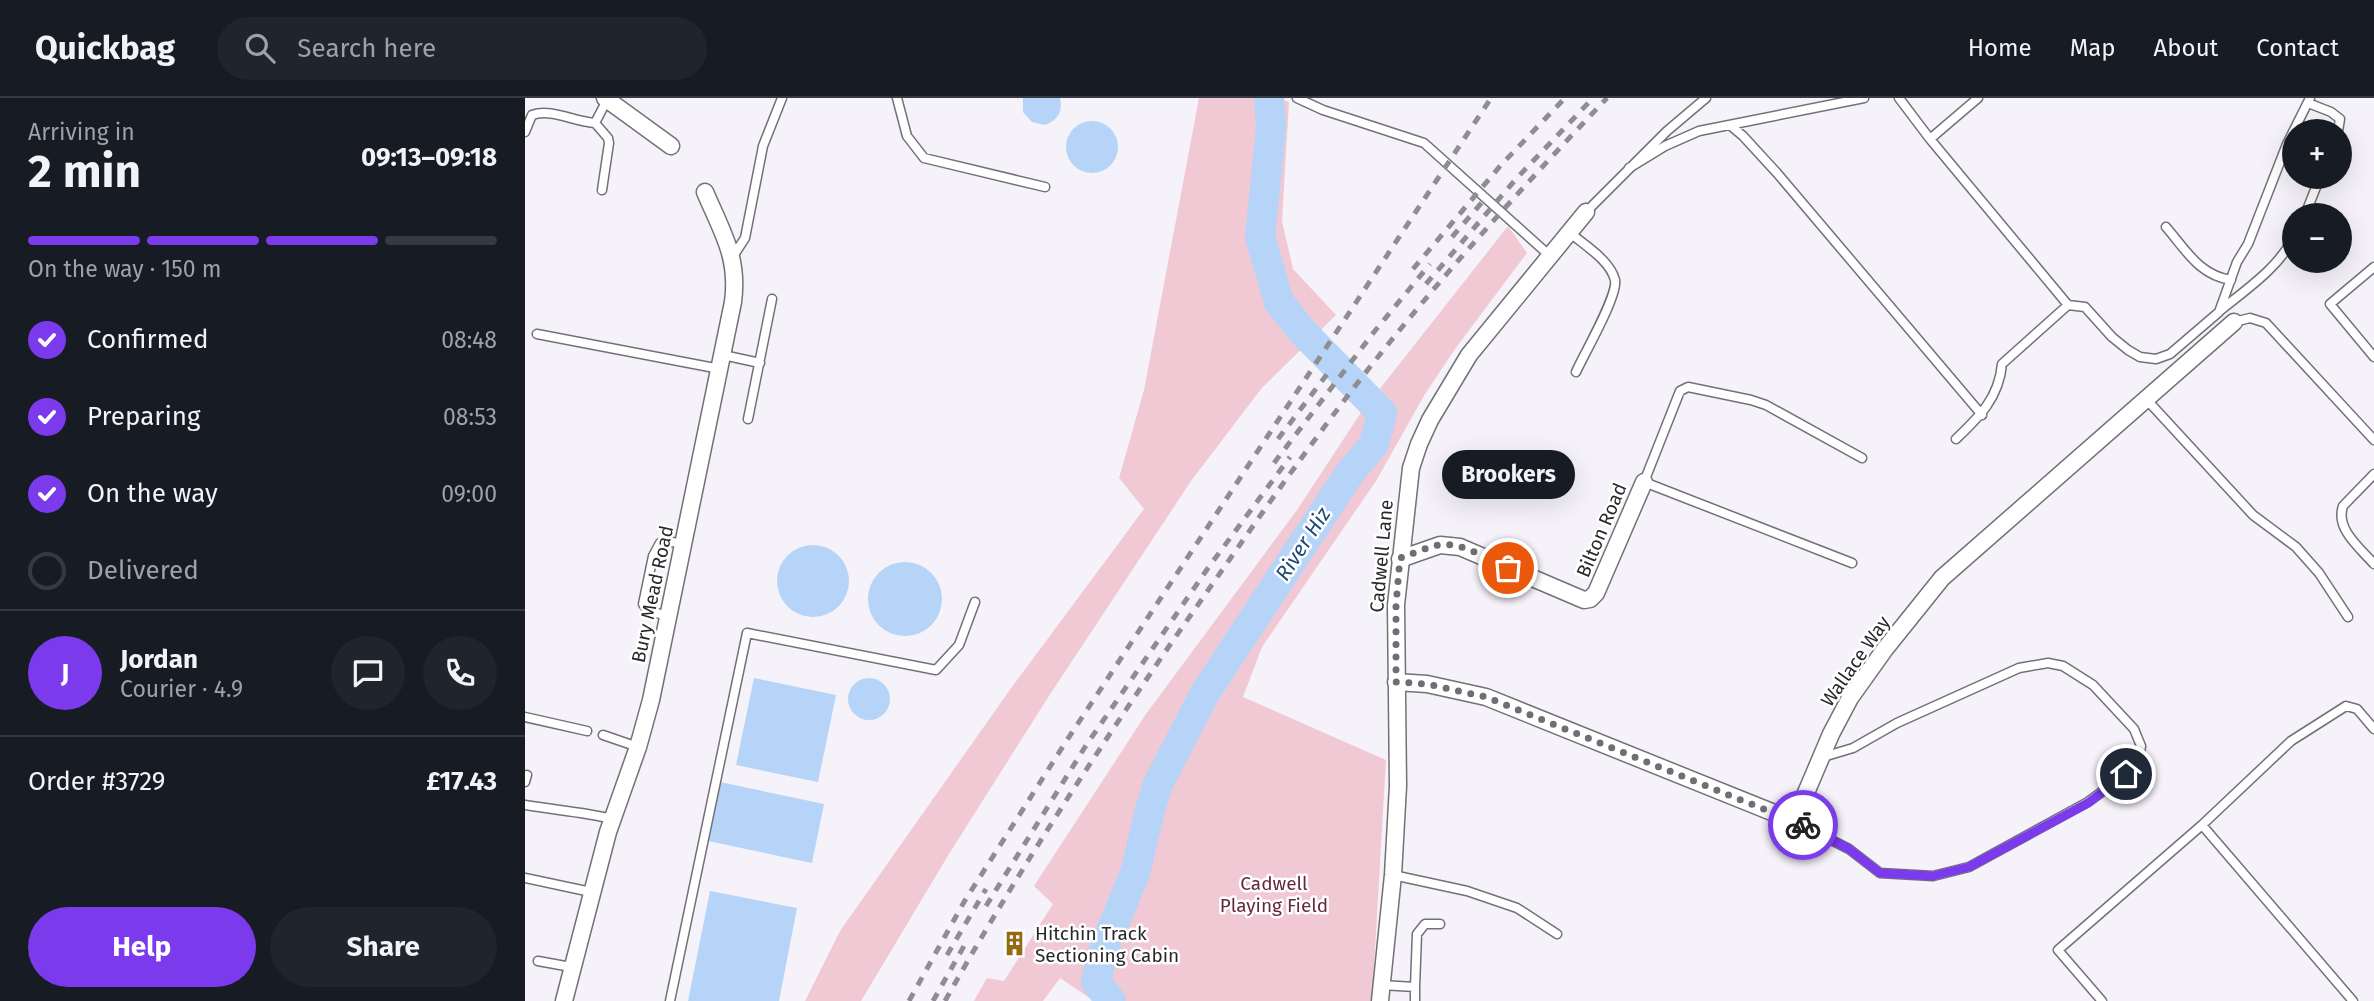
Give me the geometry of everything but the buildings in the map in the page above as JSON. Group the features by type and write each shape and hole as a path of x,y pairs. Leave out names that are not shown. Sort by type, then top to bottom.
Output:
{"street":[{"path":"606,99 671,146"},
{"name":"Bury Mead Road","path":"564,1001 612,819 639,747 651,700 736,280 733,258 705,192"},
{"name":"Cadwell Lane","path":"1381,993 1393,875 1398,786 1396,605 1411,468 1430,421 1469,355 1586,212"},
{"name":"Wallace Way","path":"1794,821 1850,698 1942,578 2234,321"},
{"name":"Bilton Road","path":"1400,558 1440,545 1460,547 1584,600 1590,599 1596,593 1644,482"},
{"path":"1396,682 1427,684 1486,697 1794,821"}],"lane":[{"path":"733,258 745,238 763,146 782,98"},
{"path":"897,98 907,136 924,158 1045,187"},
{"path":"1297,98 1323,110 1424,143 1549,256"},
{"path":"1586,212 1667,131 1706,98"},
{"path":"1629,168 1665,146 1699,131 1864,98"},
{"path":"1899,98 2069,305 2085,307 2128,350 2140,357 2156,359 2170,354 2282,257"},
{"path":"1930,139 1978,98"},
{"path":"595,123 606,99"},
{"path":"2219,312 2287,144 2309,100 2340,119"},
{"path":"525,132 532,115 544,112 579,122 595,123 610,143 602,190"},
{"path":"1730,125 1744,136 1777,173 1982,415"},
{"path":"2166,227 2204,271 2216,278 2231,281"},
{"path":"1569,232 1602,260 1615,279 1610,304 1576,372"},
{"path":"2374,267 2330,304 2374,357"},
{"path":"748,419 772,299"},
{"path":"1956,439 1982,415 2001,379 2002,364 2069,305"},
{"path":"2234,321 2250,318 2266,323 2374,440"},
{"path":"537,334 721,362 759,363"},
{"path":"1852,563 1644,482 1680,391 1688,387 1766,405 1862,458"},
{"path":"2147,400 2253,515 2296,547 2319,573 2348,617"},
{"path":"2374,474 2343,506 2341,512 2345,531 2374,564"},
{"path":"669,616 648,611 643,604 653,556 660,544 667,541 683,544"},
{"path":"670,1001 747,633 936,670 959,645 975,602"},
{"path":"1794,821 1849,849 1880,873 1933,876 1969,867 2088,803 2126,774 2139,759 2141,746 2134,729 2093,685 2063,666 2048,663 2019,668 1897,723 1853,748 1821,757"},
{"path":"2102,1001 2058,950 2202,825 2291,741 2346,706 2357,709 2374,729"},
{"path":"525,717 587,731"},
{"path":"603,735 639,747"},
{"path":"525,805 572,813 590,813 612,819"},
{"path":"2202,825 2353,1001"},
{"path":"1393,875 1467,891 1517,908 1557,934"},
{"path":"525,878 591,892"},
{"path":"1415,1001 1417,934 1425,924 1440,924"},
{"path":"538,961 571,967"},
{"path":"1381,993 1415,987"}],"green space":[{"path":"1199,98 1278,98 1289,102 1282,221 1293,269 1336,315 1261,389 1191,481 1047,699 949,854 861,1001 805,1001 840,931 1009,691 1144,509 1119,478 1144,390"},
{"name":"Cadwell Playing Field","path":"1508,226 1527,253 1455,349 1425,394 1376,481 1262,647 1243,697 1386,760 1372,1001 1094,1001 1060,978 1043,1001 974,1001 987,978 1004,981 1053,904 1034,886 1146,714 1297,510 1360,414"}],"water":[{"path":"1023,98 1060,98 1059,114 1045,125 1032,122 1023,112"},
{"path":"1092,121 1102,123 1110,129 1116,137 1116,157 1110,165 1102,171 1092,173 1082,171 1074,165 1068,157 1066,147 1068,137 1074,129 1082,123"},
{"path":"820,545 839,555 847,567 847,595 839,607 827,615 806,617 787,607 779,595 777,574 787,555 799,547"},
{"path":"898,562 912,562 926,568 936,578 942,599 936,620 926,630 912,636 898,636 884,630 874,620 868,606 868,592 874,578 884,568"},
{"path":"754,678 836,695 818,782 736,765"},
{"path":"869,678 883,685 890,699 883,713 869,720 855,713 848,699 855,685"},
{"path":"720,782 824,804 812,863 708,841"},
{"path":"710,891 797,908 779,1001 688,1001"}],"waterway":[{"name":"River Hiz","path":"1111,1001 1096,982 1104,948 1135,873 1158,784 1205,693 1349,474 1374,444 1382,413 1301,330 1279,302 1260,237 1271,127 1269,98"}],"railway":[{"path":"909,1001 964,902 1067,740 1491,98"},
{"path":"1413,269 1501,165 1565,98"},
{"path":"1426,284 1516,179 1593,98"},
{"path":"945,1001 1084,772 1311,445 1429,294 1607,98"},
{"path":"1452,237 1484,200"},
{"path":"1274,463 1374,332 1430,264"},
{"path":"1278,439 1331,369"},
{"path":"986,906 1085,747 1208,568 1290,457"},
{"path":"947,955 986,889"},
{"path":"933,1001 964,946"}],"way so far":[{"path":"1508,568 1450,545 1427,548 1400,558 1396,605 1396,682 1467,691 1509,705 1803,825"}],"place":[{"name":"Brookers","path":"1508,568"},
{"name":"Hitchin Track Sectioning Cabin","path":"1015,944"}],"route":[{"path":"1803,825 1849,849 1880,873 1933,876 1969,867 2088,803 2126,774"}]}
